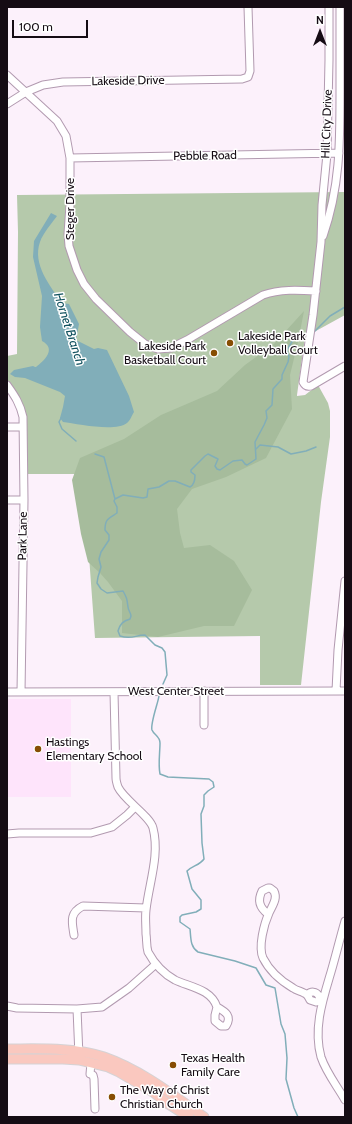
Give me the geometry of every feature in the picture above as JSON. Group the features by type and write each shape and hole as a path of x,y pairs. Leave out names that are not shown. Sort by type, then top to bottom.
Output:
{"main road":[{"path":"7,1049 52,1049 79,1056 104,1057 129,1068 156,1084 204,1117"},
{"path":"7,1059 63,1059 79,1056 91,1063 108,1067 125,1075 189,1117"}],"street":[{"name":"Lakeside Drive","path":"7,104 26,92 43,85 63,82 236,80 248,77 250,70 248,7"},
{"name":"Hill City Drive","path":"328,7 329,60 327,154 322,205 321,242 316,291 302,379 305,386 308,387 344,368"},
{"name":"Hill City Drive","path":"321,242 330,216 335,193 339,153 340,7"},
{"name":"Steger Drive","path":"7,75 57,121 66,136 70,158 70,205 68,234 77,270 84,284 96,299 130,332 145,344 158,349 171,348 188,340 263,295 273,291 316,291"},
{"name":"Pebble Road","path":"70,158 339,153"},
{"name":"Park Lane","path":"7,385 21,407 23,417 24,500 22,692"},
{"path":"7,427 23,427"},
{"path":"7,500 24,500"},
{"path":"336,691 338,650 345,580"},
{"path":"204,691 204,725"},
{"name":"West Center Street","path":"7,692 345,691"},
{"path":"114,692 116,778 118,787 153,827 155,844 154,860 145,921 145,941 148,951 156,964 170,977 211,996 217,1007"},
{"path":"7,834 91,833 112,827 135,807"},
{"path":"268,914 261,908 260,894 262,891 270,888 276,894 274,904 268,914 261,943 263,958 275,974 297,991 307,995 314,992 321,999"},
{"path":"74,935 72,923 73,914 76,909 83,906 146,908"},
{"path":"345,921 321,999 318,1026 319,1049 322,1059 345,1100"},
{"path":"7,1006 17,1008 78,1009 102,1007 130,988 156,964"},
{"path":"78,1009 79,1056"},
{"path":"91,1063 90,1074 94,1079 95,1109"}],"shaded area":[{"name":"Hastings Elementary School","path":"7,699 71,699 71,797 7,797"}],"green space":[{"path":"345,192 345,315 305,337 297,395 305,395 318,385 328,403 330,411 330,437 321,502 301,685 260,685 260,636 95,638 83,474 25,474 25,411 18,395 7,381 7,356 17,354 17,195"},
{"path":"304,311 290,375 292,409 266,458 226,477 192,489 177,509 180,533 184,548 210,545 234,561 252,590 234,626 204,626 158,637 122,633 122,601 108,582 88,562 81,534 72,480 80,458 124,439 161,415 217,391 245,365 274,344"}],"water":[{"path":"51,213 57,216 41,239 38,250 40,266 48,282 62,303 69,304 79,324 76,340 94,349 98,348 107,350 129,396 134,412 128,422 122,426 96,427 63,422 60,418 65,396 60,392 25,378 15,377 10,374 14,370 33,366 36,367 48,355 49,348 42,341 40,327 42,296 33,257 34,241"}],"waterway":[{"path":"315,331 330,316 345,307"},
{"path":"115,499 123,495 143,498 147,497 148,489 159,487 169,481 175,481 190,487 195,477 191,470 208,454 218,459 215,466 220,470 233,461 242,460 247,465 256,459 255,442 267,418 266,411 272,405 273,389 282,379 282,375 288,362 289,357 287,350 293,340 303,336"},
{"name":"Hornet Branch","path":"61,418 59,422 62,429 76,441"},
{"path":"256,449 260,445 278,447 291,454 316,447"},
{"name":"Hornet Branch","path":"95,454 104,457 115,499 114,501 117,507 117,513 106,521 105,530 109,535 109,540 101,552 99,559 101,567 97,583 101,589 107,593 123,591 126,597 131,616 130,619 122,623 120,626 118,631 120,636 131,637 145,635 165,652 167,675 163,684"},
{"name":"Hornet Branch","path":"159,696 153,718 152,730 160,741 160,774 168,777 209,779 213,782 214,787 204,795 204,806 201,814 204,859 187,871 192,889 201,900 201,909 196,912 182,915 180,917 180,922 190,929 192,945 195,950 256,968 266,985 275,988 281,1024 285,1034 287,1058 286,1079 298,1117"}],"place":[{"name":"Lakeside Park Volleyball Court","path":"230,343"},
{"name":"Lakeside Park Basketball Court","path":"214,353"},
{"name":"Hastings Elementary School","path":"38,749"},
{"name":"Texas Health Family Care","path":"173,1065"},
{"name":"The Way of Christ Christian Church","path":"112,1097"}]}
